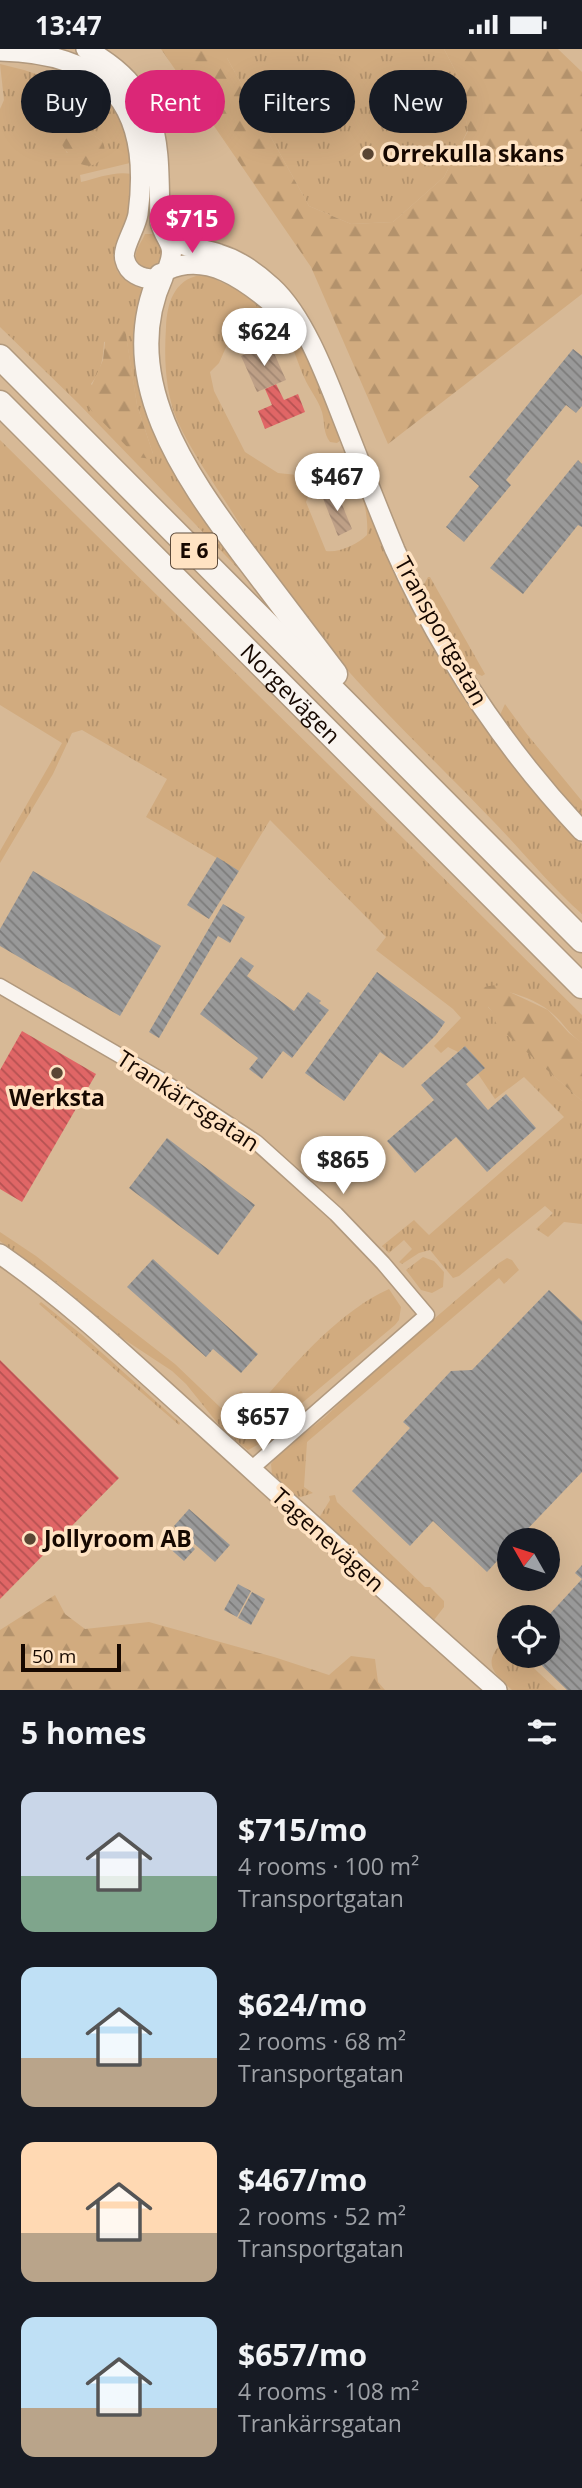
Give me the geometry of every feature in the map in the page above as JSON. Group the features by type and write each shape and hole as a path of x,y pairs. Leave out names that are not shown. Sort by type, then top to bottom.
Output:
{"highway":[{"path":"164,273 149,304 146,344 150,384 167,435 224,527 388,744"},
{"name":"Norgevägen","path":"0,357 582,940"},
{"name":"Norgevägen","path":"0,403 582,986"},
{"path":"0,424 101,507"}],"street":[{"path":"15,50 84,68 115,92 124,106 133,123 140,169 137,217 124,253 125,262 131,271 145,279 154,279 164,273 172,251 169,238 162,230 160,222 160,158 152,119 131,83 99,56 86,49"},
{"name":"Transportgatan","path":"169,238 184,246 233,259 274,288 290,308 324,372 395,549 436,632 500,732 582,831"},
{"name":"Transportgatan","path":"164,273 188,263 204,264 225,271 266,298 304,332"},
{"name":"Trankärrsgatan","path":"0,986 160,1079 256,1142 336,1214 383,1263 427,1315 251,1469"},
{"name":"Tagenevägen","path":"0,1254 40,1282 96,1328 327,1540 497,1690"}],"green space":[{"path":"161,49 227,49 227,58 239,80 239,133 269,133 309,206 351,224 393,222 444,177 468,131 467,70 455,70 444,49 558,49 582,72 582,294 388,444 311,267 219,133 225,133 225,70 175,70"},
{"path":"227,49 444,49 455,70 369,70 369,133 466,133 444,177 393,222 351,224 309,206 269,133 355,133 355,70 239,70 239,80 227,58"},
{"path":"0,64 24,70 21,70 21,133 60,133 67,153 102,141 90,133 111,133 111,105 124,119 130,163 80,175 81,182 112,174 132,174 132,207 115,263 119,273 128,282 144,290 141,359 255,586 78,403 0,327 0,109 4,100","holes":["126,336 137,405 153,454 91,384 98,374 104,342"]},
{"path":"58,133 90,133 102,141 104,155 94,165 79,163 64,149"},
{"path":"145,234 154,234 163,248 163,262 150,271 139,266 136,257"},
{"path":"200,275 206,275 236,289 283,322 307,354 344,437 337,443 328,439 320,407 292,347 272,322 227,345 219,363 210,372 214,391 245,452 278,473 310,473 315,478 306,502 326,551 348,547 367,535 367,518 359,489 348,476 340,475 338,469 351,465 417,618 469,705 502,752 559,821 582,844 582,914 331,651 268,567 195,454 177,420 170,398 165,339 170,301 178,287"},
{"path":"121,324 125,328 137,405 153,454 151,459 137,457 89,408 87,396 103,360 106,334"},
{"path":"0,440 582,1015 582,1043 558,1018 523,997 503,991 488,1007 545,1068 582,1101 582,1224 564,1222 548,1237 536,1229 553,1213 545,1206 459,1276 453,1278 430,1250 419,1253 402,1264 399,1262 412,1249 404,1240 389,1253 382,1246 414,1220 429,1235 564,1117 524,1077 495,1099 478,1074 484,1068 465,1046 458,1052 448,1047 441,1053 434,1046 461,1018 376,950 386,937 270,820 239,871 146,817 167,779 82,730 72,733 53,774 0,863 0,851 62,743 0,705"},
{"path":"428,577 485,674 482,676 469,670 424,591 423,586"},
{"path":"505,704 582,801 582,818 550,782 500,715"},
{"path":"495,985 548,1010 582,1043 582,1101 496,1025 493,1013 478,993 484,987"},
{"path":"0,1232 36,1256 175,1364 221,1408 241,1391 252,1403 229,1431 223,1430 172,1371 122,1338 63,1287 0,1241"},
{"path":"423,1257 434,1261 444,1272 443,1287 432,1293 421,1290 406,1270"},
{"path":"507,1258 512,1260 519,1270 504,1284 499,1278 307,1442 304,1487 313,1493 298,1498 272,1474 271,1464 280,1452 324,1418 377,1368"},
{"path":"389,1289 401,1307 399,1320 395,1325 283,1419 265,1398 306,1352 338,1322 354,1309"},
{"path":"41,1302 81,1334 180,1423 179,1425 39,1304"},
{"path":"257,1408 276,1429 261,1443 248,1450 235,1440 232,1434"},
{"path":"335,1495 337,1502 425,1587 430,1587 444,1601 444,1607 434,1620 319,1518 330,1500 329,1496"},
{"path":"55,1595 65,1614 85,1629 149,1622 329,1675 351,1656 375,1659 378,1682 385,1690 0,1690 0,1630"},
{"path":"497,1648 497,1668 534,1668 557,1690 512,1690 492,1667"}],"building: Shops":[{"path":"276,384 284,400 298,394 305,412 265,429 258,411 272,405 265,389"},
{"path":"22,1031 96,1074 22,1202 0,1189 0,1070"},
{"name":"Jollyroom AB","path":"0,1360 119,1478 0,1599"}],"building: Industry":[{"path":"573,349 582,356 582,406 576,413 566,405 506,480 511,485 464,542 446,527 479,486 469,477"},
{"path":"578,460 582,464 582,527 578,525 523,594 490,568"},
{"path":"217,857 239,871 209,919 187,905"},
{"path":"33,871 161,946 120,1016 0,946 0,929"},
{"path":"223,904 245,917 230,943 218,936 159,1038 149,1032"},
{"path":"241,957 254,966 247,976 294,1011 308,992 329,1010 292,1058 283,1051 262,1079 249,1069 258,1058 200,1014"},
{"path":"377,972 445,1022 436,1035 403,1068 380,1052 344,1101 305,1073"},
{"path":"465,1046 485,1068 466,1084 488,1110 506,1094 536,1128 487,1172 456,1137 415,1173 387,1141 434,1100 421,1085"},
{"path":"353,1137 372,1156 342,1186 323,1167"},
{"path":"167,1138 255,1205 218,1255 129,1188"},
{"path":"153,1259 258,1354 241,1373 213,1349 206,1357 127,1287"},
{"path":"549,1290 582,1321 582,1472 528,1528 497,1528 497,1561 487,1572 433,1521 410,1546 352,1491 410,1428 403,1422 451,1371 472,1370"},
{"path":"189,1509 230,1545 215,1562 174,1526"},
{"path":"177,1533 195,1549 184,1561 167,1546"},
{"path":"582,1565 582,1579 575,1573"},
{"path":"582,1579 582,1690 567,1690 544,1668 560,1668 558,1605"},
{"path":"238,1584 251,1591 237,1617 224,1610"},
{"path":"252,1592 265,1599 251,1625 238,1618"}],"building: Other":[{"path":"270,344 286,380 257,392 241,356"},
{"path":"336,490 352,529 338,536 322,496"}],"place":[{"name":"Orrekulla skans","path":"368,154"},
{"name":"Werksta","path":"57,1073"},
{"name":"Jollyroom AB","path":"30,1539"}]}
